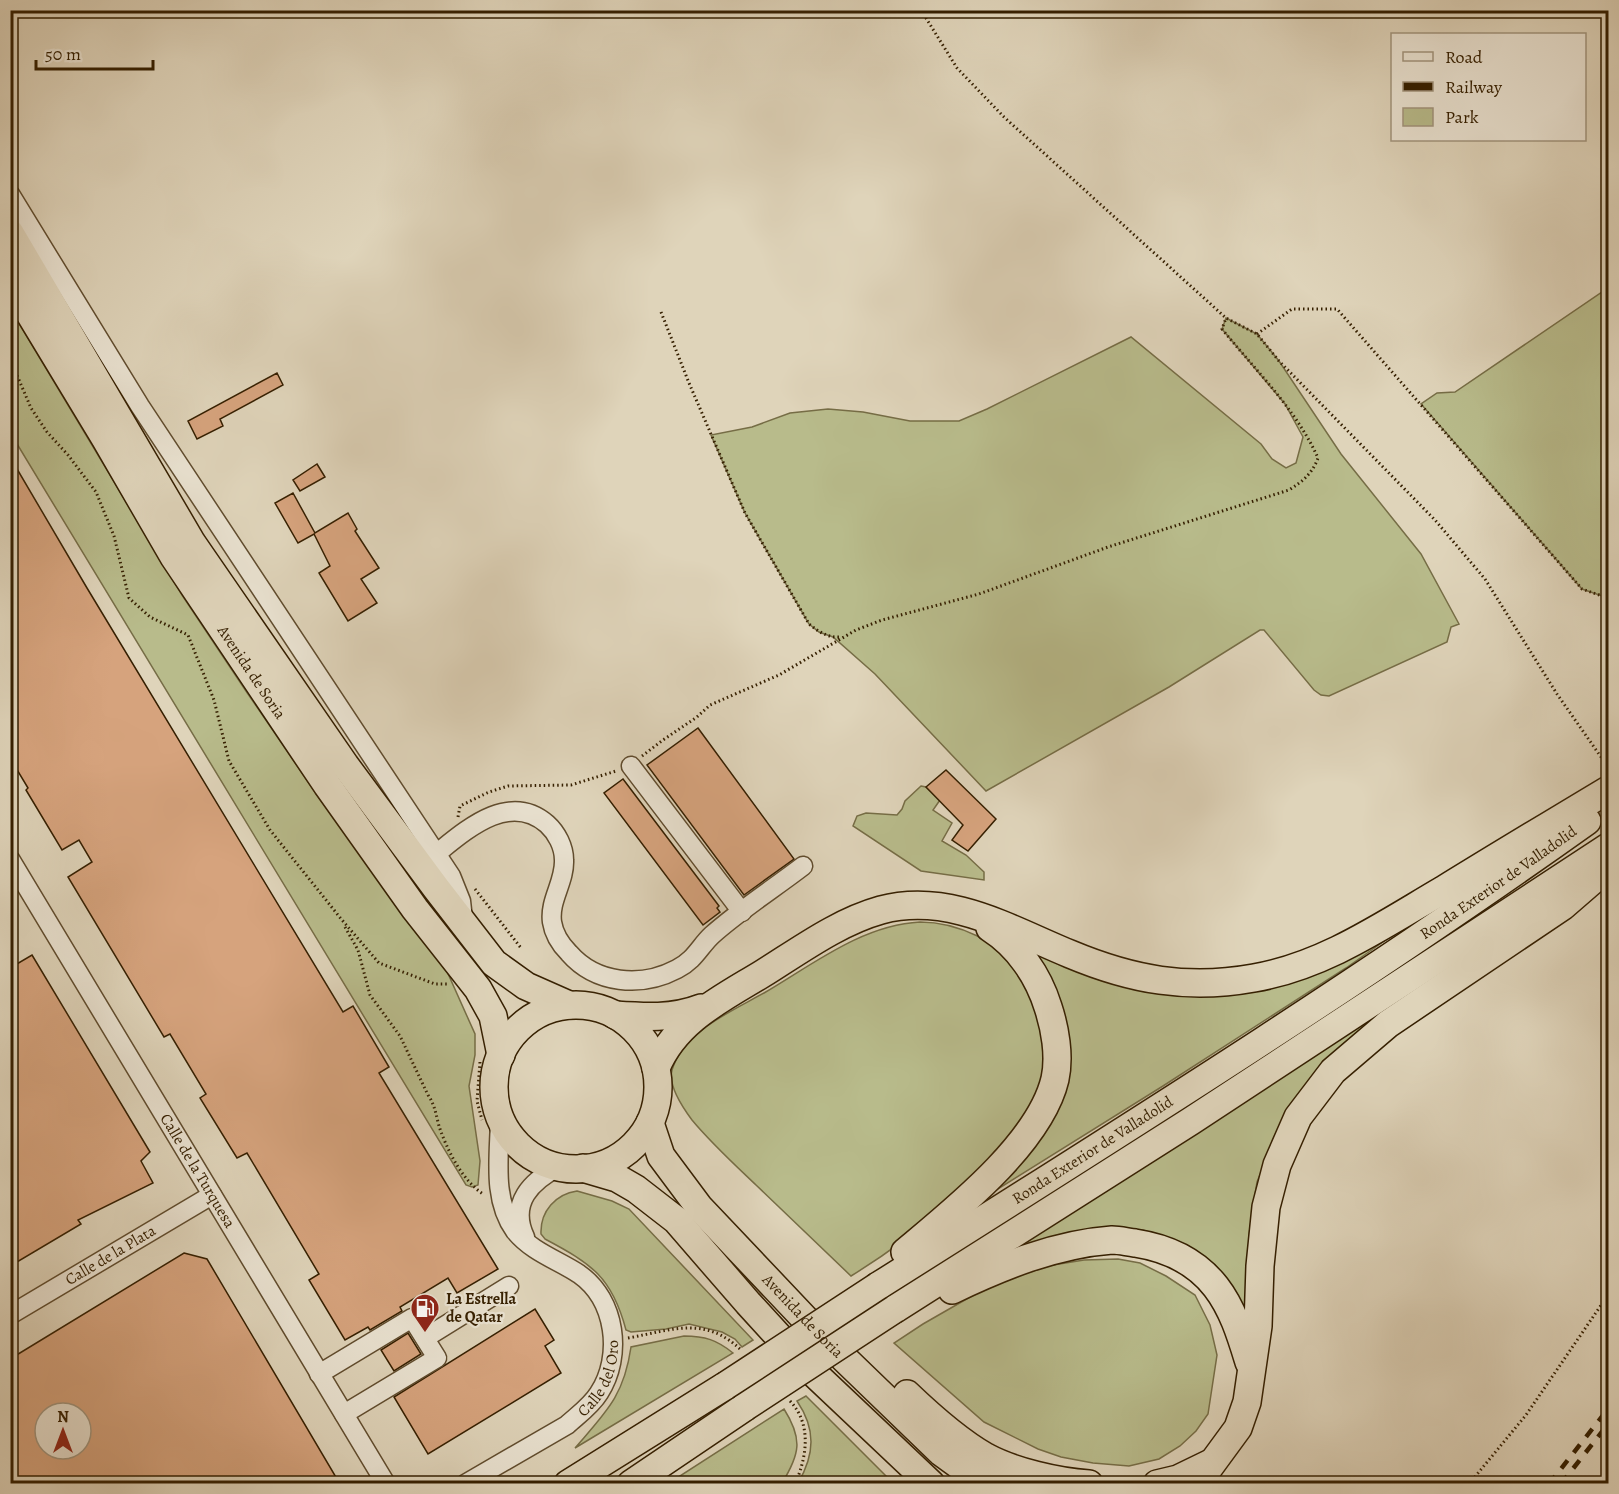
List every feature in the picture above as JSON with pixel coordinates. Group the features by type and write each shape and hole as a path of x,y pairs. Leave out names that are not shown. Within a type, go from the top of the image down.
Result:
{"highway":[{"name":"Avenida de Soria","path":"10,232 192,543 339,756 494,963 526,986 568,1005"},
{"name":"Avenida de Soria","path":"10,281 174,557 327,785 415,909 478,989 493,1016 501,1054"},
{"path":"656,1068 671,1039 714,1003 848,923 880,910 905,906 954,909 991,919 1071,955 1138,977 1216,984 1261,977 1278,974 1351,945 1608,790"},
{"name":"Ronda Exterior de Valladolid","path":"568,1484 1165,1104 1461,910 1608,806"},
{"name":"Ronda Exterior de Valladolid","path":"631,1484 895,1309 1191,1121 1608,847"},
{"path":"1197,1484 1238,1428 1247,1402 1258,1326 1260,1266 1266,1207 1277,1165 1298,1118 1333,1071 1388,1024 1563,906 1608,867"},
{"path":"878,1286 892,1263 979,1189 1032,1128 1055,1078 1054,1024 1045,995 1033,973 1020,954 998,933 954,909"},
{"path":"615,1015 651,1017 677,1015 714,1003"},
{"path":"568,1005 592,1006 615,1015 631,1026 644,1040 656,1068 657,1105 651,1123 639,1139 622,1155 604,1163 571,1167 541,1160 519,1146 508,1133 494,1092 495,1073 501,1054 515,1033 533,1018 568,1005"},
{"name":"Avenida de Soria","path":"651,1123 661,1156 699,1207 824,1339 941,1452 985,1484"},
{"name":"Avenida de Soria","path":"571,1167 616,1178 636,1189 676,1220 802,1362 931,1484"},
{"path":"699,1207 790,1280 928,1415 987,1457 1027,1472 1089,1484"},
{"path":"895,1309 928,1302 1012,1262 1061,1249 1114,1240 1155,1246 1189,1261 1216,1287 1237,1324 1251,1366"},
{"path":"1156,1484 1178,1479 1215,1461"}],"street":[{"name":"Avenida de Soria","path":"10,194 140,406 451,876 461,901 464,924"},
{"path":"632,766 742,912"},
{"path":"436,854 478,823 502,812 528,813 536,816 551,827 557,836 564,858 563,876 555,895 551,914 556,937 582,966 604,977 634,981 653,978 680,968 699,952 710,936 803,866"},
{"name":"Calle de la Turquesa","path":"10,859 386,1484"},
{"name":"Calle del Oro","path":"465,1484 567,1425 582,1413 599,1394 612,1356 612,1327 609,1315 597,1291 580,1275 529,1244 515,1231 503,1207 498,1179 500,1115"},
{"path":"529,1244 522,1231 520,1211 523,1198 540,1177 571,1167"},
{"name":"Calle de la Plata","path":"10,1315 212,1195"},
{"path":"425,1338 509,1286"},
{"path":"319,1374 412,1318 425,1338 437,1358 344,1414"}],"path":[{"path":"921,10 957,68 1004,117 1226,318 1257,333 1279,361 1443,528 1485,579 1557,694 1608,767"},
{"path":"1257,333 1292,309 1337,309 1581,589 1608,598"},
{"path":"662,312 689,383 745,513 809,624 819,632 833,637 843,636"},
{"path":"457,838 456,826 460,806 508,786 571,784 632,766 710,705 779,675 843,636 882,620 979,594 1108,547 1289,490 1305,480 1318,458 1308,436 1292,411 1222,329 1226,318"},
{"path":"10,359 32,408 47,432 68,454 96,492 114,536 129,598 150,617 188,635 214,700 230,761 270,830 379,963 435,984 458,984"},
{"path":"470,882 521,948"},
{"path":"342,920 358,950 370,995 400,1036 434,1103 440,1128 451,1154 472,1187 487,1197"},
{"path":"1469,1484 1526,1415 1608,1295"}],"green space":[{"path":"1608,288 1608,598 1582,589 1421,404 1437,393 1455,392"},
{"path":"11,310 182,595 317,795 445,967 475,1034 475,1055 469,1086 480,1161 478,1185 472,1187 466,1185 11,434"},
{"path":"1226,318 1257,334 1279,361 1341,454 1421,554 1459,624 1451,627 1447,642 1329,696 1321,695 1314,690 1264,630 1260,630 1169,687 986,791 875,674 833,637 819,632 809,624 745,513 711,435 752,427 790,413 828,409 863,412 910,421 959,421 1131,337 1261,444 1272,459 1286,468 1296,463 1303,437 1285,404 1222,329"},
{"path":"921,786 926,787 940,800 933,810 952,823 942,841 966,855 984,872 984,880 921,871 853,826 857,816 866,813 897,815 905,801"},
{"path":"920,922 948,926 977,936 991,943 1014,963 1037,1000 1042,1037 1043,1071 1034,1099 990,1162 923,1225 851,1276 699,1129 677,1096 672,1082 672,1070 687,1044 698,1033 724,1015 858,938 878,930"},
{"path":"1400,930 1346,968 1163,1086 969,1207 1058,1097 1019,944 1169,992"},
{"path":"1365,1022 1369,1029 1273,1143 1257,1182 1249,1235 1250,1318 1234,1291 1165,1237 1143,1230 1114,1229 998,1260"},
{"path":"577,1191 612,1201 629,1209 753,1340 742,1347 735,1339 722,1332 689,1324 666,1329 631,1332 626,1330 614,1297 598,1274 576,1256 545,1239 541,1234 543,1218 551,1205 562,1196"},
{"path":"1118,1259 1140,1263 1166,1276 1195,1295 1210,1325 1217,1355 1208,1414 1196,1431 1180,1446 1159,1459 1129,1466 1093,1463 1061,1457 1038,1449 984,1422 894,1343 991,1285 1047,1266 1084,1260"},
{"path":"684,1336 710,1340 733,1353 575,1448 612,1402 624,1378 631,1347"},
{"path":"806,1396 893,1483 798,1483 808,1462 811,1442 808,1422 797,1401"},
{"path":"784,1409 794,1429 797,1446 793,1463 782,1483 669,1483"}],"building":[{"path":"277,373 283,385 220,419 223,426 197,439 188,421"},
{"path":"10,457 343,1012 353,1006 389,1067 379,1073 498,1269 457,1293 448,1278 400,1307 402,1311 370,1330 368,1327 345,1340 309,1280 319,1274 247,1153 237,1158 200,1098 206,1094 170,1034 164,1037 68,877 92,862 79,840 62,850 26,790 28,788 10,758"},
{"path":"317,464 325,477 300,491 293,480"},
{"path":"293,493 315,533 348,513 357,529 355,531 379,568 361,579 377,603 348,621 319,573 330,566 314,534 298,543 275,503"},
{"path":"698,728 794,859 744,895 647,765"},
{"path":"946,770 996,819 968,851 952,840 963,825 926,787"},
{"path":"623,779 719,906 717,908 720,912 703,925 604,793"},
{"path":"32,955 150,1152 141,1161 153,1183 78,1220 81,1224 17,1262 10,1252 10,968"},
{"path":"184,1253 207,1259 340,1484 10,1484 10,1359"},
{"path":"535,1309 554,1340 545,1346 561,1373 428,1454 394,1397"},
{"path":"408,1333 421,1354 394,1371 381,1350"}],"railway":[{"path":"1549,1484 1608,1409"},
{"path":"1561,1484 1608,1424"}],"place":[{"name":"La Estrella de Qatar","path":"425,1334"}]}
